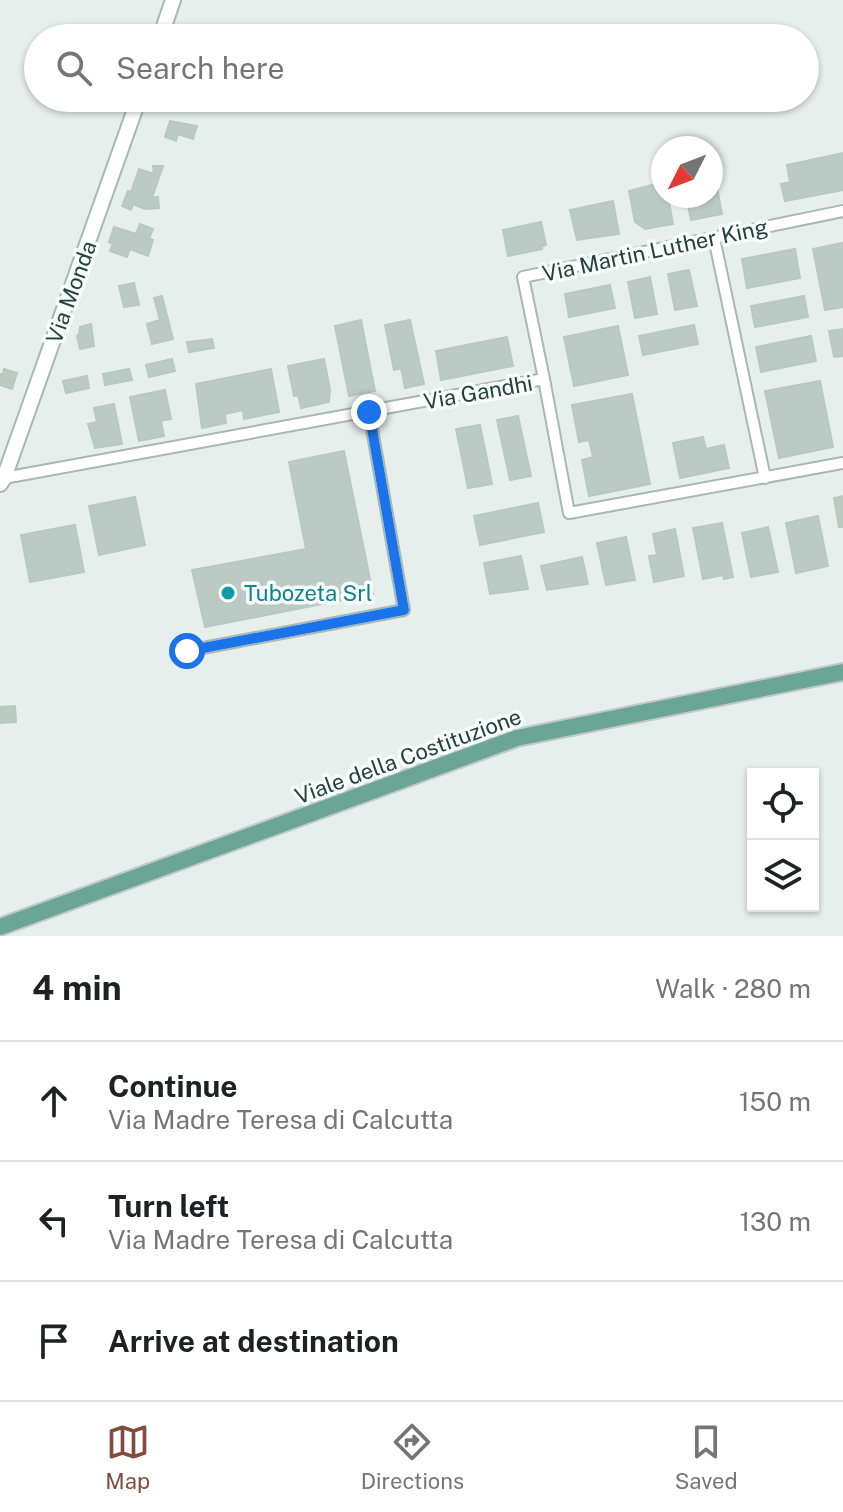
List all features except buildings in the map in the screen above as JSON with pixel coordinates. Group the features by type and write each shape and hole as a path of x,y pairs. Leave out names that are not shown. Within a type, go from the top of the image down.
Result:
{"main road":[{"path":"165,24 173,0"},
{"name":"Via Monda","path":"2,481 134,112"},
{"name":"Viale della Costituzione","path":"0,927 517,738 843,672"}],"street":[{"name":"Via Martin Luther King","path":"544,379 523,277 843,211"},
{"path":"714,238 765,478"},
{"name":"Via Gandhi","path":"2,481 544,379 569,513 843,463"},
{"path":"187,651 404,610 369,412"}],"place":[{"name":"Tubozeta Srl","path":"228,593"}],"route":[{"path":"187,651 404,610 369,412"}]}
